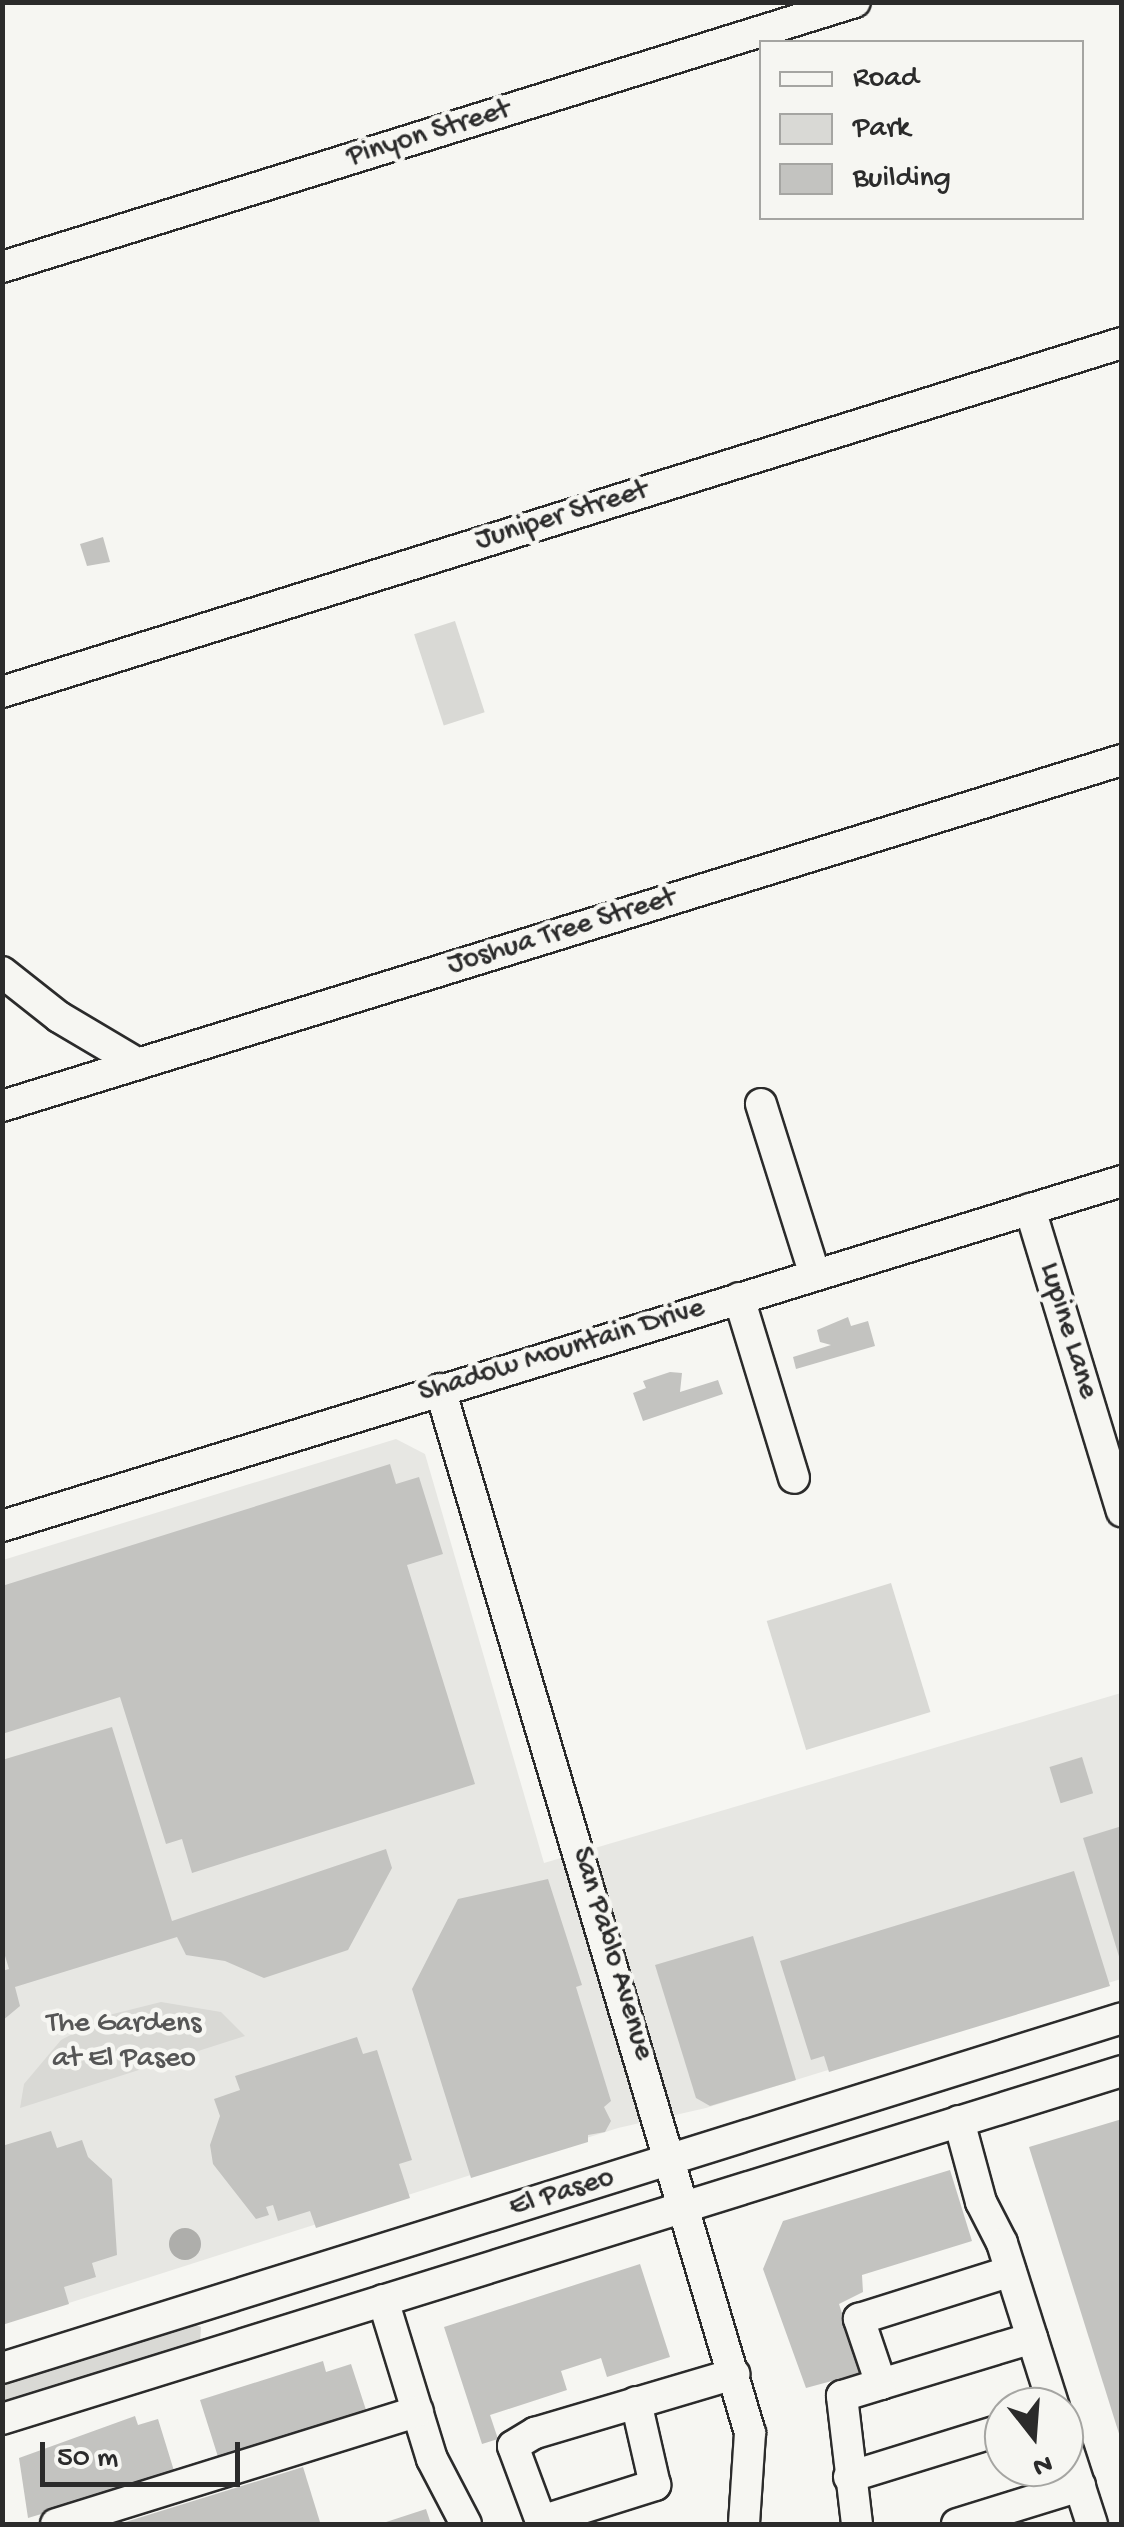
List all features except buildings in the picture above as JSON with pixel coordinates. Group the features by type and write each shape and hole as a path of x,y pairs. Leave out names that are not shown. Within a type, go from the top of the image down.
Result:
{"street":[{"name":"Pinyon Street","path":"2,267 855,2"},
{"name":"Juniper Street","path":"2,692 1122,343"},
{"name":"Joshua Tree Street","path":"2,1106 1122,760"},
{"path":"2,972 59,1017 138,1064"},
{"path":"762,1104 815,1275"},
{"name":"Shadow Mountain Drive","path":"2,1526 1122,1180"},
{"name":"Lupine Lane","path":"1030,1209 1115,1465 1122,1511"},
{"path":"739,1298 794,1478"},
{"name":"San Pablo Avenue","path":"440,1389 687,2204 750,2433 744,2524"},
{"name":"El Paseo","path":"2,2368 1122,2018"},
{"name":"El Paseo","path":"2,2419 1122,2071"},
{"path":"959,2121 981,2202 1010,2271 1048,2387"},
{"path":"880,2384 859,2318 1010,2271"},
{"path":"265,2286 252,2314 280,2332"},
{"path":"383,2300 432,2460 466,2524"},
{"path":"200,2306 222,2325 218,2351"},
{"path":"857,2524 842,2396 1032,2338"},
{"path":"636,2402 655,2485 541,2523 514,2446 535,2432 636,2402 734,2374"},
{"path":"56,2524 418,2411"},
{"path":"849,2478 984,2435"},
{"path":"957,2524 1077,2487"},
{"path":"1080,2487 1092,2524"}],"shaded area":[{"path":"396,1439 425,1454 544,1863 1121,1693 1121,1979 706,2108 618,2128 3,2324 3,1560"},
{"path":"185,2228 196,2233 201,2244 196,2255 185,2260 174,2255 169,2244 174,2233"}],"green space":[{"path":"455,621 485,712 444,726 414,634"},
{"path":"891,1583 930,1712 806,1750 767,1621"},
{"name":"The Gardens at El Paseo","path":"161,2002 221,2012 245,2036 20,2108 24,2084 61,2040 109,2015"},
{"path":"194,2324 201,2327 200,2343 3,2404 2,2383"}]}
